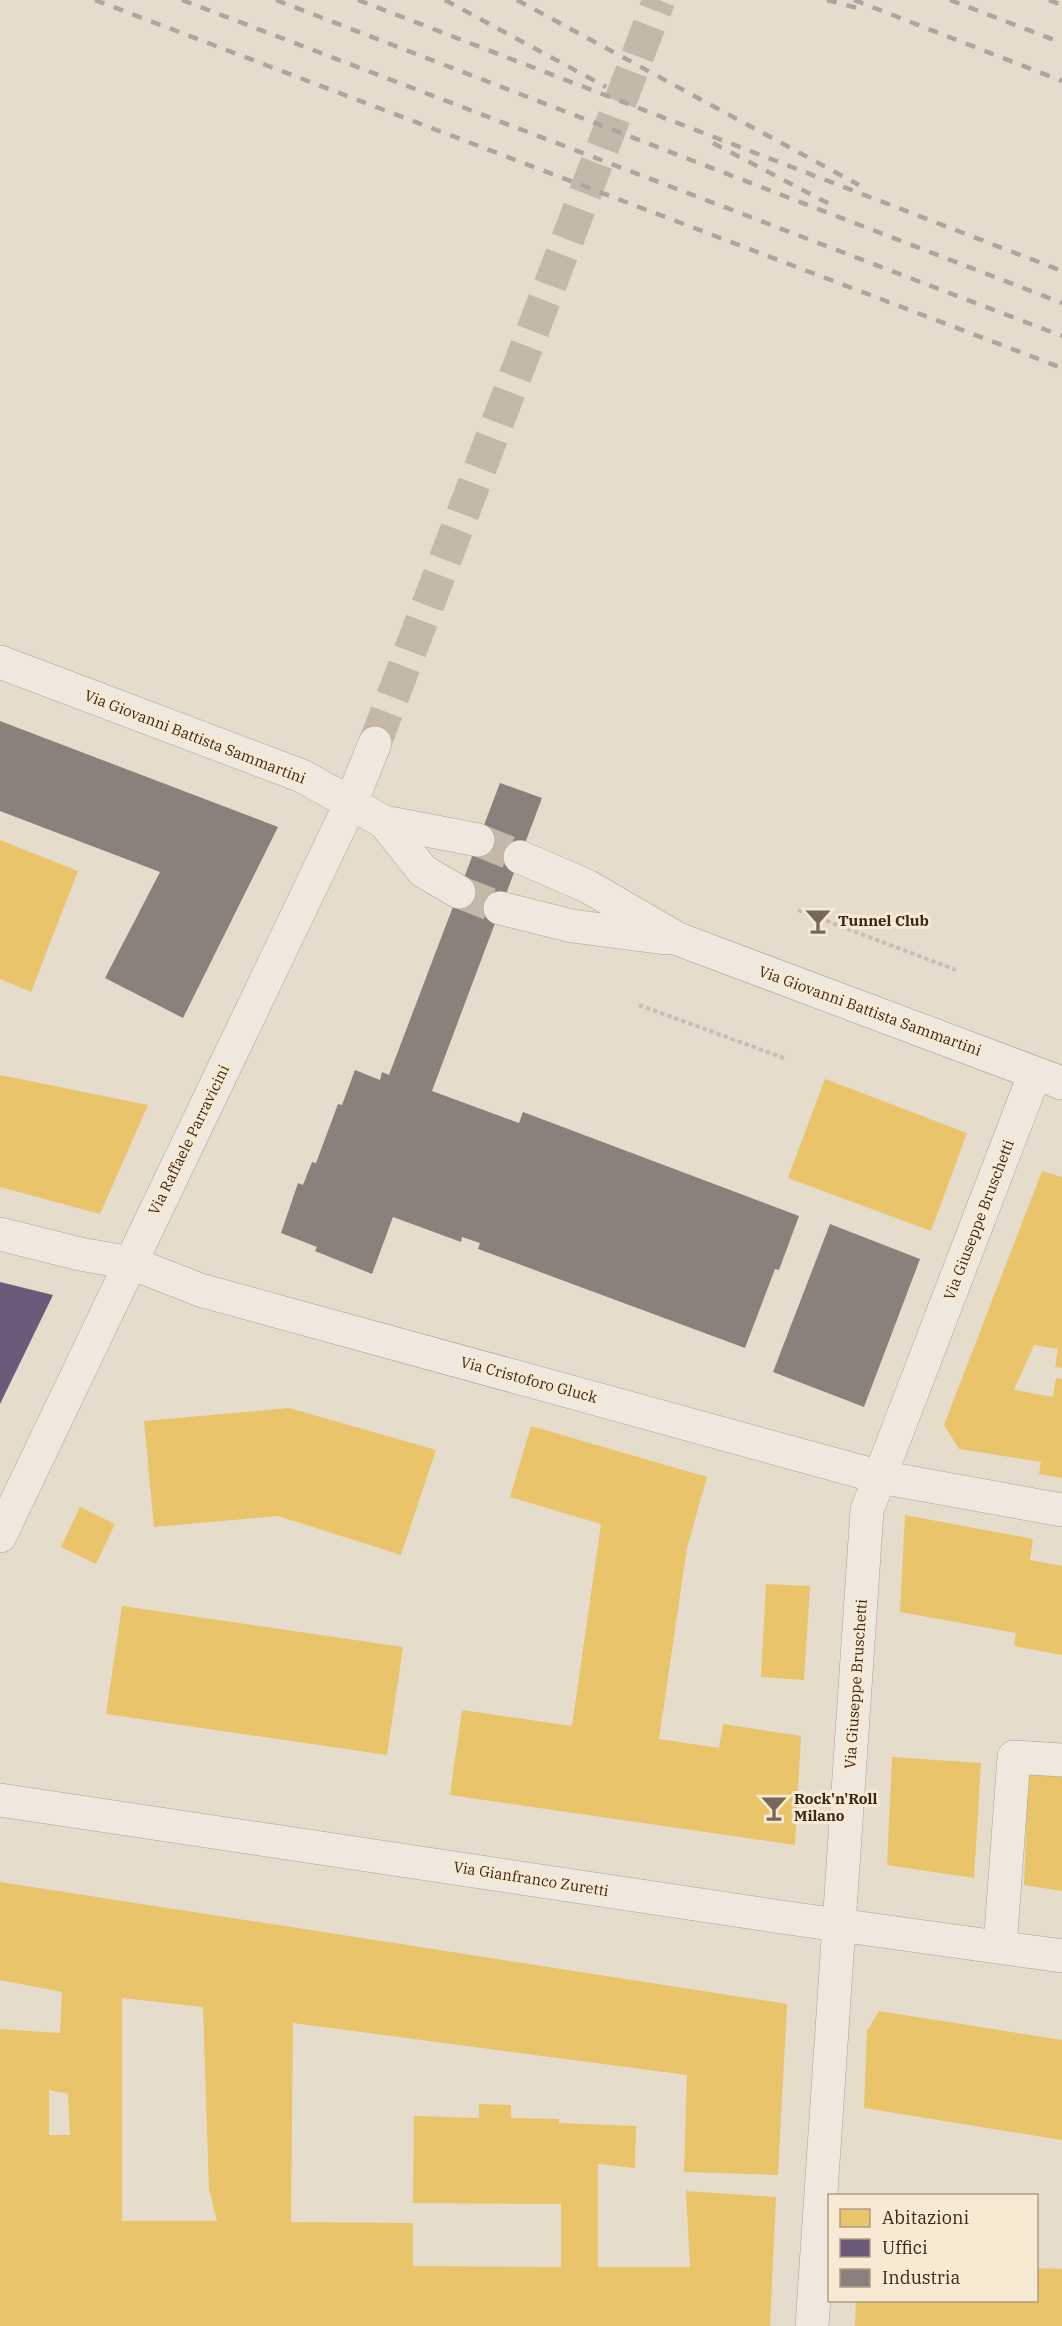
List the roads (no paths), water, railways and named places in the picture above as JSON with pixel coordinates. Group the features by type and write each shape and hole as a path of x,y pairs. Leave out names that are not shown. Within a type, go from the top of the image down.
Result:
{"street":[{"name":"Via Giovanni Battista Sammartini","path":"0,662 302,776 350,805 384,822 478,840"},
{"name":"Via Raffaele Parravicini","path":"0,1536 350,805 375,742"},
{"name":"Via Giovanni Battista Sammartini","path":"384,822 423,871 459,892"},
{"name":"Via Giovanni Battista Sammartini","path":"520,857 587,886 678,939 1049,1078"},
{"name":"Via Giovanni Battista Sammartini","path":"500,908 572,926 678,939"},
{"name":"Via Giuseppe Bruschetti","path":"812,2326 867,1510 1049,1078"},
{"name":"Via Cristoforo Gluck","path":"0,1234 80,1254 131,1263 200,1290 880,1477 1062,1510"},
{"path":"1000,1947 1014,1757 1062,1760"},
{"name":"Via Gianfranco Zuretti","path":"0,1800 1062,1956"}],"tunnel":[{"path":"375,743 659,0"},
{"path":"478,840 520,857"},
{"path":"459,892 500,908"}],"railway":[{"path":"95,0 1062,368"},
{"path":"182,0 1062,336"},
{"path":"276,0 1062,303"},
{"path":"358,0 1062,271"},
{"path":"445,0 606,87"},
{"path":"517,0 859,185"},
{"path":"827,0 861,9"},
{"path":"854,0 1062,81"},
{"path":"950,0 1062,43"},
{"path":"1049,0 1062,5"},
{"path":"713,143 837,208"}],"place":[{"name":"Tunnel Club","path":"818,921"},
{"name":"Rock'n'Roll Milano","path":"774,1808"}]}
